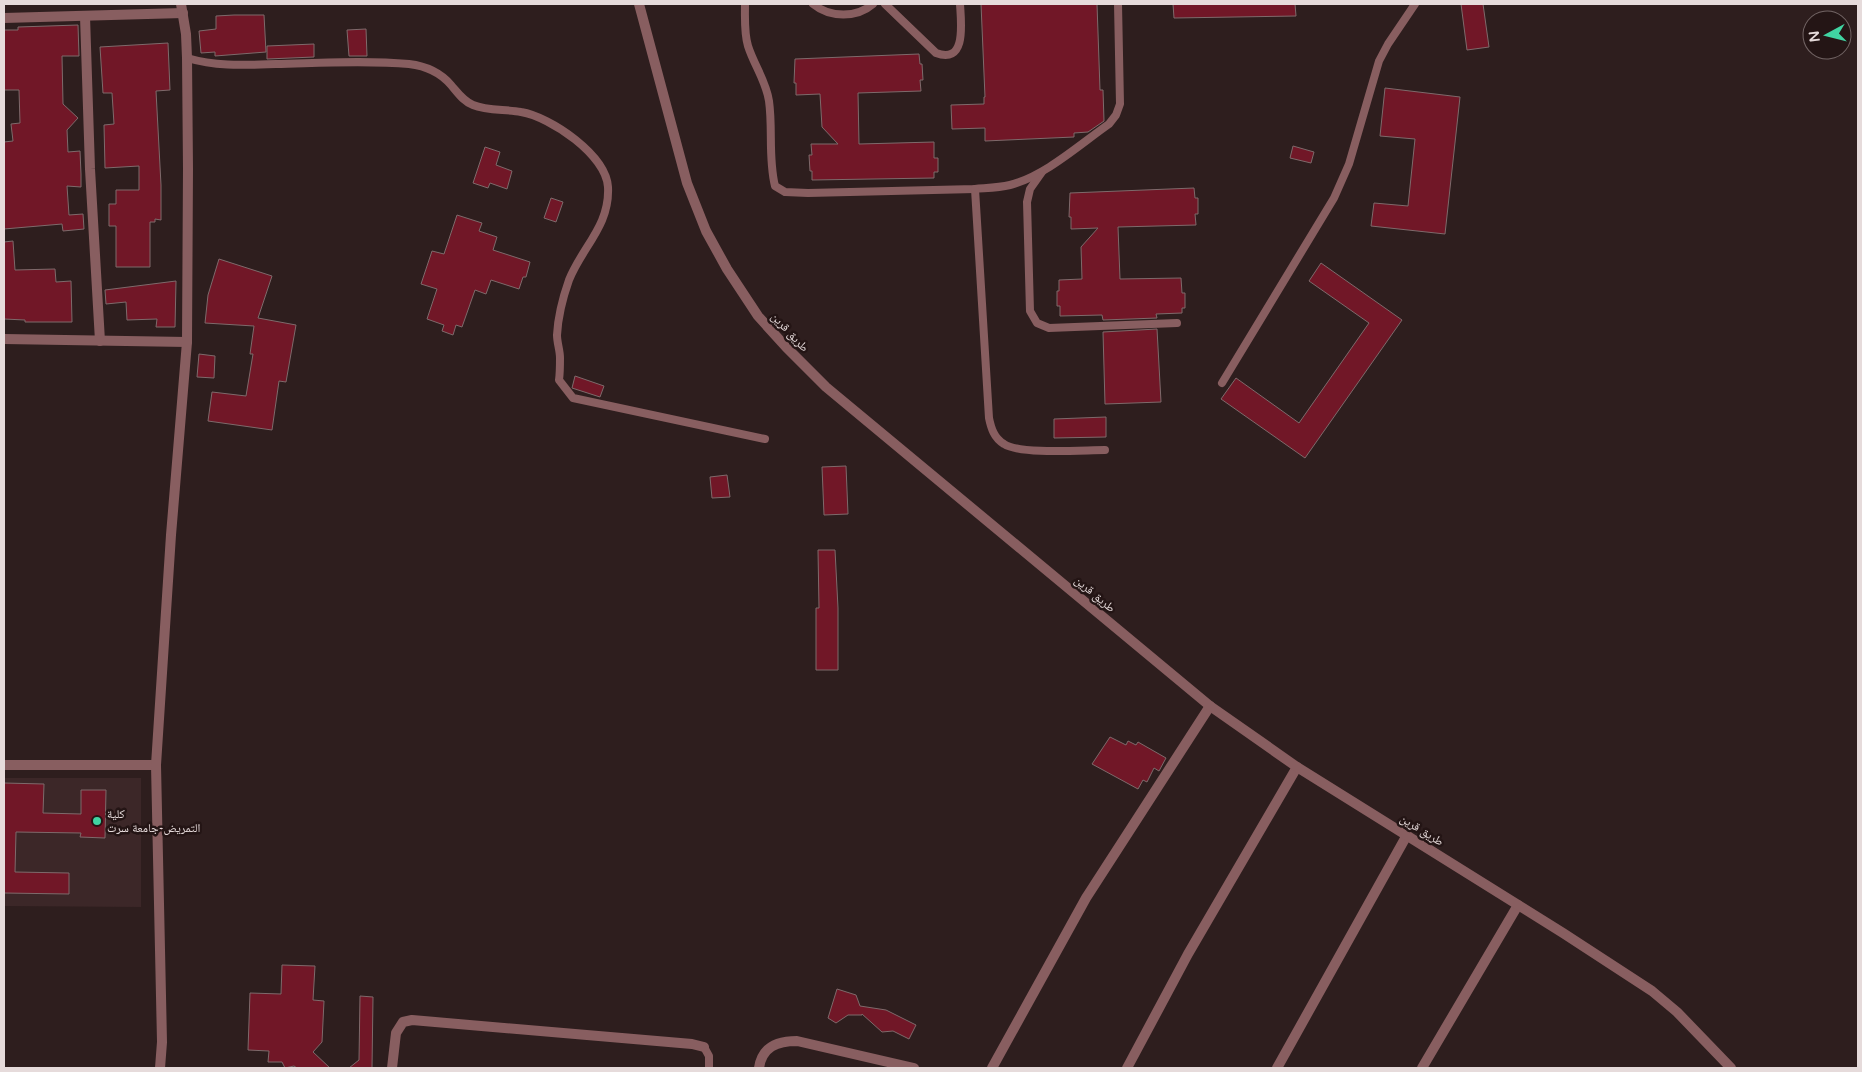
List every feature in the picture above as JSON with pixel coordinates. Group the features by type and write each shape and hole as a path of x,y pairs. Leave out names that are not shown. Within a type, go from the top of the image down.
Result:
{"street":[{"name":"طريق قرين","path":"639,4 687,183 706,231 727,269 758,316 826,387 1210,706 1297,767 1652,991 1677,1012 1731,1068"},
{"path":"4,18 85,16 182,8 186,58 188,169 187,342 171,535 156,765 162,1042 160,1068"},
{"path":"85,16 90,169 100,341"},
{"path":"4,339 187,342"},
{"path":"992,1068 1086,898 1210,706"},
{"path":"4,765 156,765"},
{"path":"1127,1068 1188,954 1297,767"},
{"path":"1277,1068 1407,835"},
{"path":"1422,1068 1518,905"},
{"path":"392,1068 396,1033 403,1022 412,1020 704,1046"},
{"path":"759,1068 760,1057 772,1046 784,1041 797,1041 914,1068"},
{"name":"طريق قرين","path":"1716,1052 1722,1068"}],"lane":[{"path":"745,4 746,36 769,101 771,170 775,186 785,192 808,193 975,189 1009,185 1043,170 1109,124 1116,115 1120,104 1118,4"},
{"path":"813,4 830,13 846,15 858,13 874,4"},
{"path":"885,4 936,53 943,56 950,55 956,50 960,42 960,4"},
{"path":"1222,383 1334,198 1349,164 1379,61 1415,4"},
{"path":"186,58 223,66 337,62 421,66 442,75 464,101 474,106 522,112 539,117 555,126 577,142 600,164 606,177 608,189 606,210 600,227 580,257 562,302 557,336 560,356 559,380 573,398 765,439"},
{"path":"1043,170 1030,190 1028,202 1030,311 1037,323 1050,328 1177,324"},
{"path":"975,189 989,418 992,431 1002,443 1011,448 1031,450 1106,450"},
{"path":"704,1046 709,1056 709,1068"}],"shaded area":[{"path":"4,778 141,778 141,907 4,906"}],"building":[{"path":"981,4 1097,4 1100,90 1103,90 1104,121 1088,132 1074,133 1074,137 985,141 985,128 952,129 951,105 984,104"},
{"path":"1173,4 1295,4 1296,16 1174,18"},
{"path":"1461,4 1483,4 1489,47 1467,50"},
{"path":"264,15 266,52 215,56 215,52 201,53 199,31 216,29 216,16"},
{"path":"78,25 79,56 62,56 63,104 78,118 67,130 68,152 80,151 81,187 67,186 69,215 83,214 84,229 63,231 62,224 4,229 4,142 13,141 11,124 20,123 19,90 4,90 4,30 18,30 18,27"},
{"path":"366,29 367,56 349,56 347,30"},
{"path":"168,43 170,90 156,91 161,220 155,219 155,222 150,222 150,267 116,267 116,226 109,226 109,204 116,204 116,190 139,190 139,166 105,168 104,125 114,124 112,93 103,93 100,47"},
{"path":"314,44 314,57 267,59 267,46"},
{"path":"919,54 923,80 920,80 921,91 858,93 859,144 934,142 934,158 938,158 938,172 934,172 934,178 812,180 809,155 812,155 811,144 838,144 822,127 820,94 796,95 796,83 794,83 795,59"},
{"path":"1385,88 1460,97 1445,234 1371,226 1374,203 1408,206 1415,139 1380,136"},
{"path":"1293,146 1314,152 1311,163 1290,158"},
{"path":"485,147 500,152 496,165 512,171 507,189 490,183 488,188 473,183"},
{"path":"1194,188 1195,198 1198,198 1198,214 1195,214 1196,225 1118,227 1120,279 1181,278 1182,293 1185,293 1185,308 1182,308 1182,313 1156,314 1157,318 1103,320 1102,315 1060,316 1060,306 1057,306 1059,280 1082,279 1081,247 1098,228 1071,229 1071,217 1069,217 1070,193"},
{"path":"551,198 563,202 556,222 544,218"},
{"path":"457,215 482,223 479,231 497,237 493,250 530,262 526,277 523,277 519,289 491,280 486,294 475,290 462,327 456,325 453,335 442,331 444,325 427,319 437,289 421,284 432,251 444,254"},
{"path":"13,241 15,270 55,269 56,282 71,281 72,322 25,322 25,320 4,319 4,242"},
{"path":"219,259 272,276 258,318 296,325 286,382 279,381 272,430 208,421 212,392 246,396 253,354 250,354 254,326 205,323 208,295"},
{"path":"1321,263 1402,320 1305,458 1221,399 1236,378 1299,423 1369,323 1309,281"},
{"path":"176,281 175,327 156,327 157,319 127,320 126,302 106,304 105,290"},
{"path":"1157,329 1161,402 1105,404 1103,332"},
{"path":"199,354 215,356 214,378 197,377"},
{"path":"575,376 604,386 600,397 572,388"},
{"path":"1106,417 1106,437 1054,438 1054,419"},
{"path":"846,466 848,514 824,515 822,467"},
{"path":"727,475 730,497 712,498 710,477"},
{"path":"818,550 835,550 838,608 838,670 816,670 816,608 819,608"},
{"path":"1110,737 1126,745 1128,741 1136,745 1138,742 1166,758 1159,771 1154,768 1147,782 1143,780 1138,789 1092,764"},
{"path":"4,783 44,784 43,813 81,814 81,790 106,790 105,838 80,837 81,833 16,832 15,872 69,873 69,894 4,893"},
{"path":"282,965 315,966 313,1000 324,1001 322,1042 313,1052 330,1068 297,1068 294,1066 285,1068 282,1062 268,1062 269,1051 248,1050 250,993 281,994"},
{"path":"837,989 856,995 860,1006 886,1010 916,1025 909,1039 893,1031 882,1032 862,1014 848,1015 836,1023 828,1018"},
{"path":"360,996 373,997 372,1068 349,1068 359,1060"}],"place":[{"name":"كلية التمريض-جامعة سرت","path":"97,821"}]}
